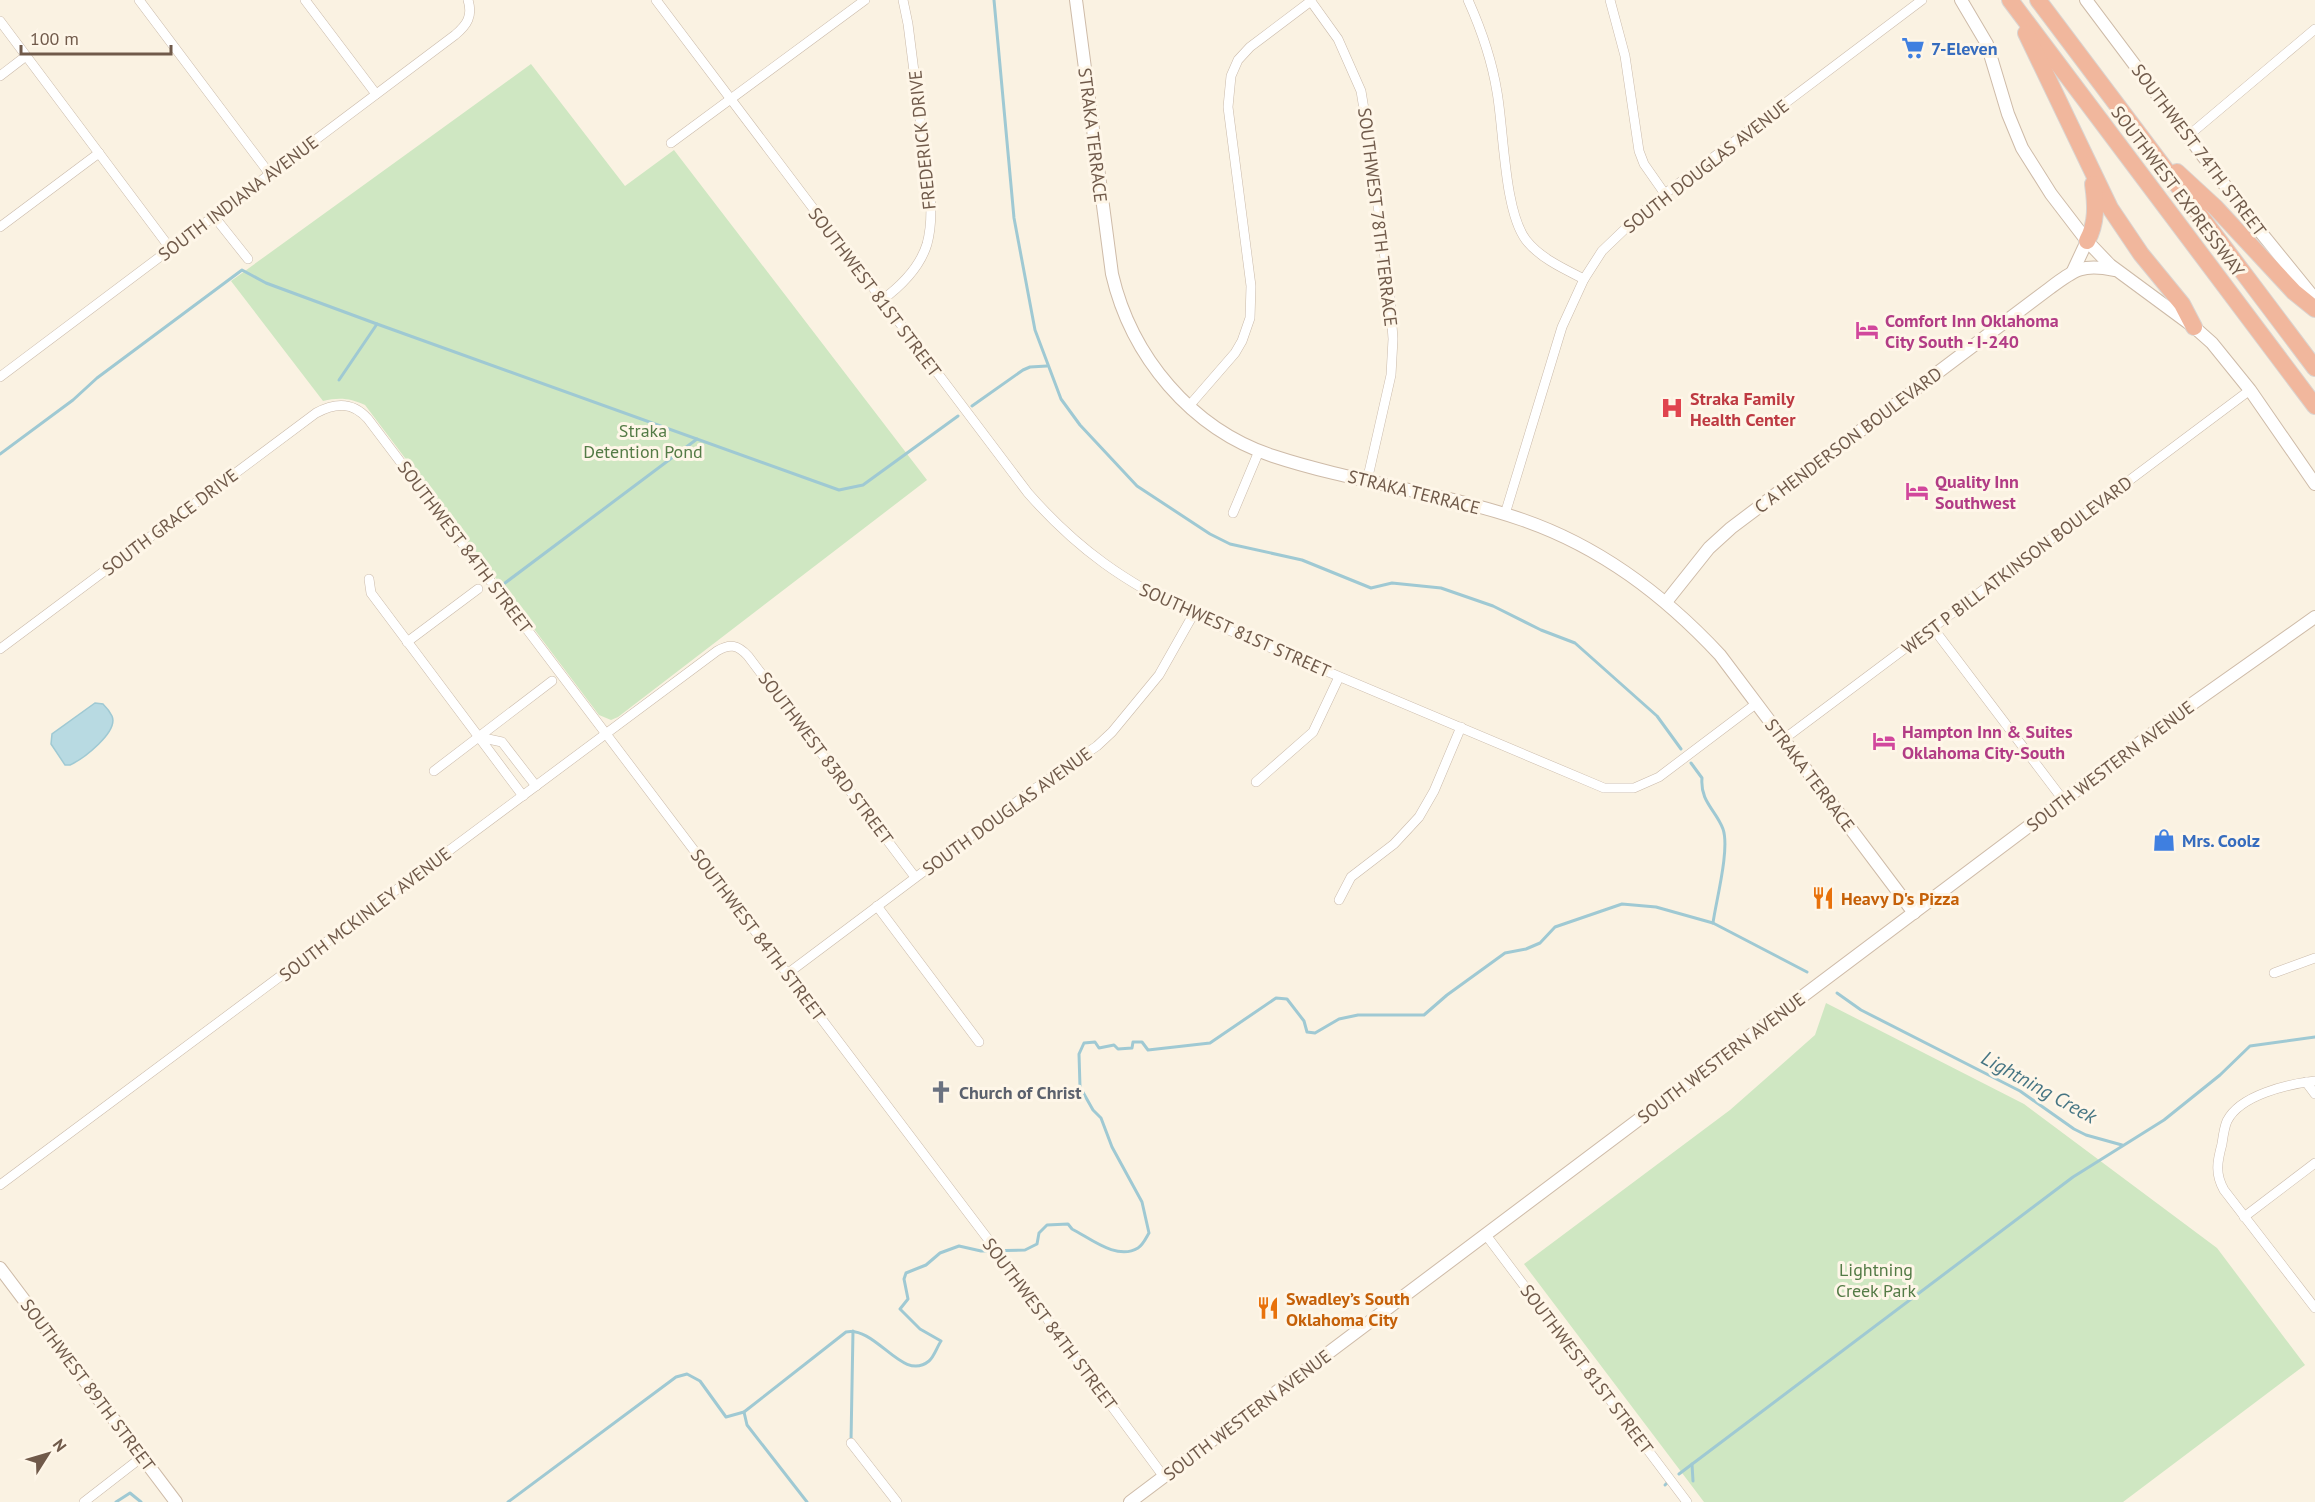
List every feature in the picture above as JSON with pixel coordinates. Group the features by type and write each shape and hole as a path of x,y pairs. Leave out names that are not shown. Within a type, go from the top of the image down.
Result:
{"highway":[{"name":"SOUTHWEST EXPRESSWAY","path":"2038,0 2315,368"},
{"path":"2011,1 2092,175 2126,233 2182,304 2194,327"},
{"name":"SOUTHWEST EXPRESSWAY","path":"2011,1 2315,406"},
{"path":"2146,143 2216,207 2294,292 2315,309"},
{"path":"2087,241 2093,230 2096,207 2092,175"}],"main road":[{"name":"STRAKA TERRACE","path":"1076,0 1107,243 1115,286 1127,321 1148,360 1165,381 1189,406 1221,431 1259,451 1292,462 1505,514 1544,528 1596,553 1623,570 1683,616 1720,655 1914,913"},
{"path":"1961,0 1987,44 2008,114 2022,148 2041,180 2087,241 2115,270 2194,327 2224,357 2250,390 2315,484"},
{"name":"SOUTHWEST 74TH STREET","path":"2086,0 2254,224 2315,299"},
{"name":"C A HENDERSON BOULEVARD","path":"1666,602 1709,548 1731,528 2073,271 2087,241"},
{"path":"2073,271 2094,266 2115,270"},
{"name":"SOUTH WESTERN AVENUE","path":"1130,1502 2182,711 2315,617"},
{"name":"SOUTHWEST 89TH STREET","path":"0,1268 176,1502"}],"street":[{"path":"139,0 269,173"},
{"path":"305,0 376,94"},
{"name":"SOUTH INDIANA AVENUE","path":"0,377 460,30 469,21 468,0"},
{"name":"SOUTHWEST 81ST STREET","path":"656,0 1008,468 1056,524 1113,571 1155,597 1193,615 1604,788 1623,789 1647,784 1756,703"},
{"path":"671,143 865,0"},
{"name":"FREDERICK DRIVE","path":"882,300 897,289 916,266 926,244 931,222 908,24 903,0"},
{"path":"1189,406 1235,353 1250,318 1251,286 1228,106 1231,76 1238,60 1250,46 1311,0"},
{"name":"SOUTHWEST 78TH TERRACE","path":"1311,0 1338,39 1361,92 1370,142 1390,297 1393,339 1391,375 1367,481"},
{"path":"1468,0 1484,42 1497,90 1510,194 1517,224 1531,246 1548,259 1584,279"},
{"path":"1610,0 1625,56 1639,151 1644,164 1665,194"},
{"name":"SOUTH DOUGLAS AVENUE","path":"1505,514 1562,327 1584,279 1615,238 1636,216 1922,0"},
{"path":"0,21 170,248"},
{"path":"2188,136 2315,29"},
{"path":"0,76 26,56"},
{"path":"0,227 99,153"},
{"path":"213,215 248,259"},
{"name":"WEST P BILL ATKINSON BOULEVARD","path":"1784,740 2250,390"},
{"name":"SOUTH GRACE DRIVE","path":"0,649 316,413 328,407 343,405"},
{"name":"SOUTHWEST 84TH STREET","path":"343,405 357,408 368,418 1003,1259 1164,1477"},
{"path":"1233,513 1259,451"},
{"path":"369,579 371,593 523,796"},
{"path":"408,642 478,589"},
{"name":"SOUTH DOUGLAS AVENUE","path":"787,974 915,877 1104,740 1158,675 1193,615"},
{"path":"1933,628 2064,801"},
{"name":"SOUTH MCKINLEY AVENUE","path":"0,1185 717,651 732,645"},
{"name":"SOUTHWEST 83RD STREET","path":"732,645 740,648 748,656 915,877"},
{"path":"1256,782 1313,732 1339,677"},
{"path":"434,771 552,681"},
{"path":"1339,900 1351,876 1394,844 1419,817 1434,791 1461,728"},
{"path":"479,737 502,742 536,786"},
{"path":"877,906 979,1042"},
{"path":"2274,973 2315,958"},
{"path":"2315,1094 2311,1082 2266,1092 2236,1110 2227,1121 2217,1163 2218,1178 2244,1217 2315,1308"},
{"path":"2244,1217 2315,1163"},
{"name":"SOUTHWEST 81ST STREET","path":"1486,1235 1688,1502"},
{"path":"851,1443 897,1502"},
{"path":"84,1502 142,1457"}],"green space":[{"name":"Straka Detention Pond","path":"531,64 625,186 674,150 927,480 618,717 611,720 599,715 365,405 344,399 323,401 231,281"},
{"name":"Lightning Creek Park","path":"1826,1003 2024,1104 2217,1248 2305,1365 2123,1502 1704,1502 1524,1264 1730,1110 1815,1035"}],"water":[{"path":"95,703 103,704 111,714 113,722 110,730 91,751 70,765 65,765 51,744 52,734"}],"waterway":[{"path":"994,0 1014,218 1035,330 1061,399 1080,425 1137,486 1210,534 1230,544 1302,560 1371,588 1392,583 1441,588 1493,606 1541,630 1575,643 1657,716 1681,749"},
{"path":"0,454 242,270 266,283 377,324 839,490 863,485 958,416"},
{"path":"339,380 377,324"},
{"path":"972,406 1023,370 1030,367 1047,366"},
{"path":"505,583 697,439"},
{"path":"1691,763 1702,778 1703,793 1720,822 1725,838 1724,862 1713,923"},
{"name":"Lightning Creek","path":"508,1502 676,1377 687,1374 700,1381 726,1417 744,1412 846,1332 857,1332 868,1337 909,1365 919,1366 929,1361 941,1341 920,1329 900,1309 908,1299 904,1279 906,1273 926,1265 940,1253 959,1246 981,1251 1025,1250 1037,1244 1039,1233 1047,1225 1068,1224 1072,1229 1113,1250 1121,1252 1140,1247 1149,1233 1142,1202 1112,1147 1101,1118 1093,1110 1080,1087 1079,1054 1084,1043 1095,1042 1099,1048 1114,1045 1118,1049 1132,1048 1133,1042 1142,1042 1148,1050 1210,1043 1276,998 1287,999 1304,1021 1307,1032 1315,1033 1339,1019 1358,1015 1424,1015 1447,995 1505,953 1526,949 1540,943 1555,927 1622,904 1656,907 1713,923 1807,972"},
{"name":"Lightning Creek","path":"1837,993 1861,1010 2020,1091 2074,1129 2086,1135 2122,1145"},
{"path":"1679,1474 2073,1177 2164,1120 2220,1075 2250,1046 2315,1037"},
{"path":"851,1441 853,1331"},
{"name":"Lightning Creek","path":"744,1412 747,1425 807,1502"},
{"path":"1692,1464 1693,1481"},
{"path":"116,1502 130,1493 141,1502"}],"place":[{"name":"7-Eleven","path":"1913,48"},
{"name":"Comfort Inn Oklahoma City South - I-240","path":"1867,330"},
{"name":"Straka Family Health Center","path":"1672,408"},
{"name":"Quality Inn Southwest","path":"1917,491"},
{"name":"Hampton Inn & Suites Oklahoma City-South","path":"1884,741"},
{"name":"Mrs. Coolz","path":"2164,840"},
{"name":"Heavy D's Pizza","path":"1823,898"},
{"name":"Church of Christ","path":"941,1092"},
{"name":"Swadley’s South Oklahoma City","path":"1268,1308"}]}
